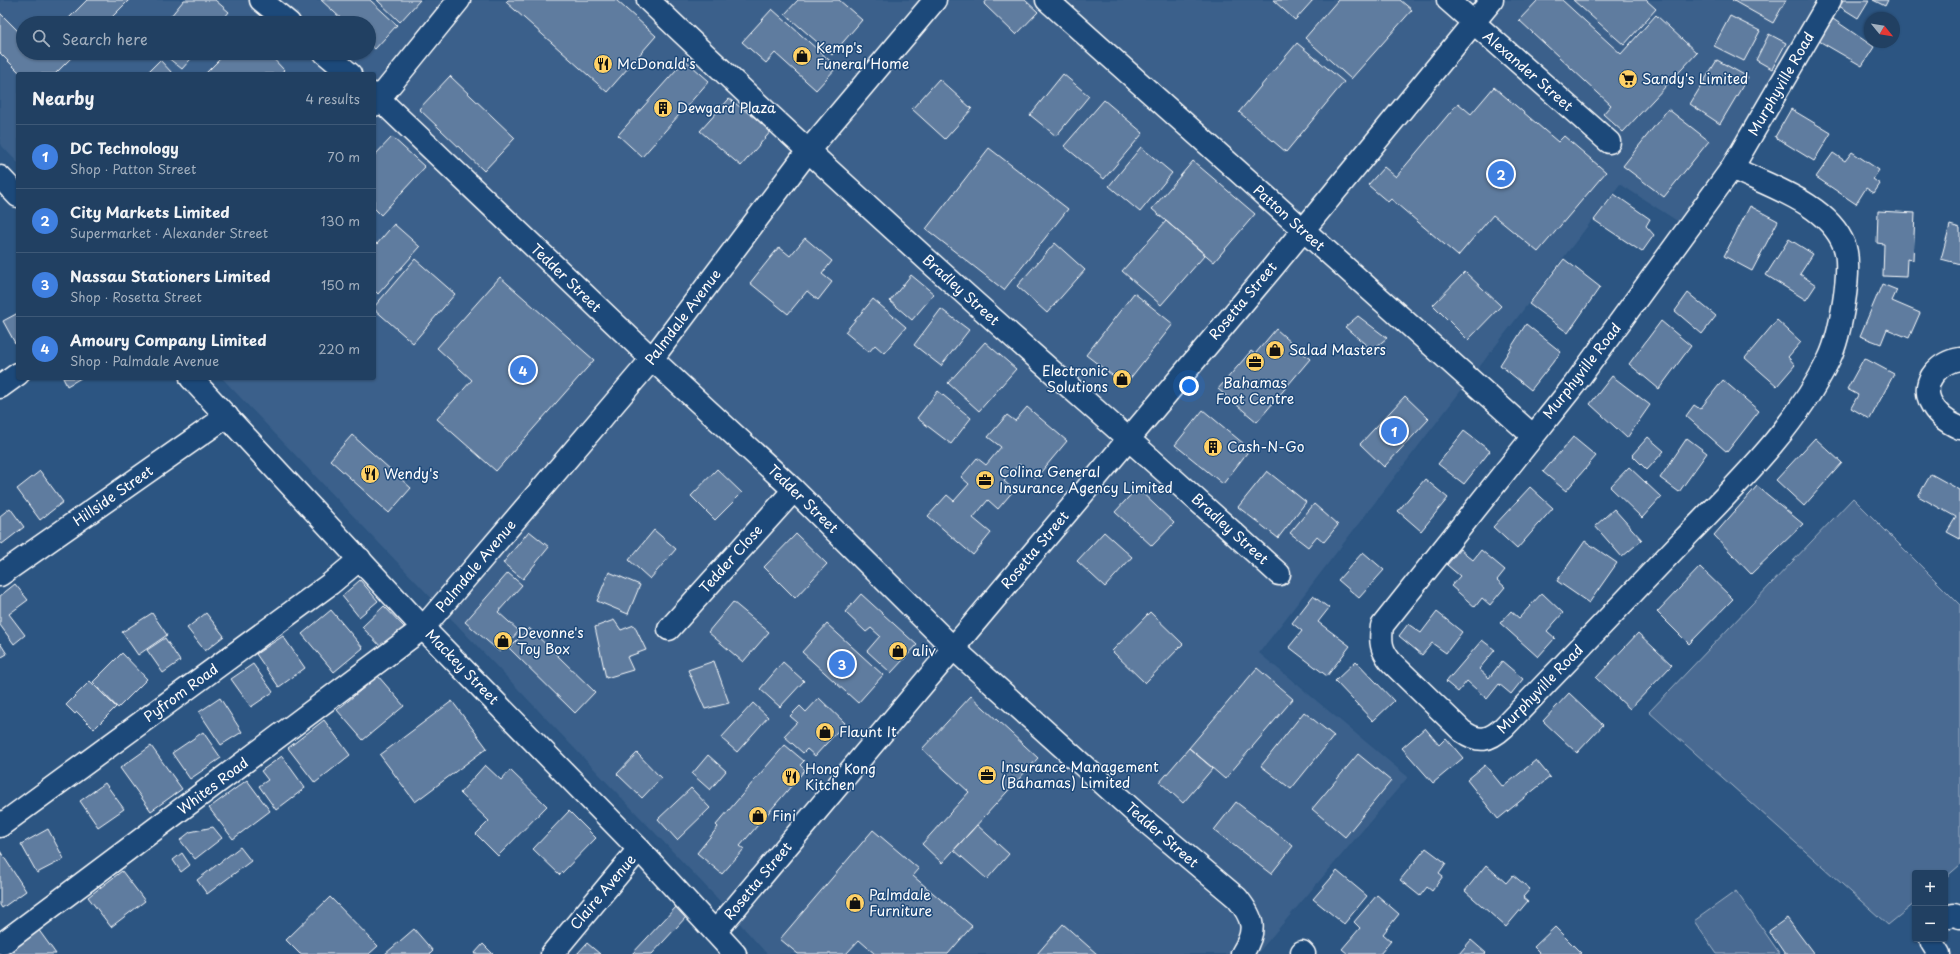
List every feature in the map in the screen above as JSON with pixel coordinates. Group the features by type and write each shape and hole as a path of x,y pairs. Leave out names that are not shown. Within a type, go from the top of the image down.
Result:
{"street":[{"path":"261,0 280,16"},
{"path":"376,99 459,0"},
{"name":"Bradley Street","path":"648,0 808,151 941,272 1129,438 1279,574"},
{"name":"Palmdale Avenue","path":"423,628 652,359 808,151 935,0"},
{"name":"Patton Street","path":"1047,0 1532,435"},
{"name":"Alexander Street","path":"1448,0 1609,142"},
{"name":"Rosetta Street","path":"715,932 1129,438 1492,0"},
{"name":"Murphyville Road","path":"1732,168 1813,207 1831,223 1844,246 1847,275 1841,324 1830,358 1806,399 1761,458 1504,728 1495,736 1484,740 1471,738 1462,732 1391,662 1383,652 1380,641 1382,626 1532,435 1574,385 1732,168 1830,0"},
{"path":"333,60 348,72"},
{"name":"Tedder Street","path":"376,99 652,359 794,490 953,648 1131,808 1237,898 1249,913 1252,924 1251,940 1242,954"},
{"path":"0,177 16,194"},
{"path":"1960,359 1949,361 1935,371 1929,384 1930,400 1937,413 1952,425 1960,428"},
{"path":"0,387 16,375"},
{"name":"Mackey Street","path":"193,380 423,628 638,849 735,954"},
{"name":"Hillside Street","path":"0,575 227,416"},
{"name":"Tedder Close","path":"669,629 794,490"},
{"name":"Pyfrom Road","path":"0,826 330,584 360,559"},
{"name":"Whites Road","path":"3,943 423,628"},
{"name":"Claire Avenue","path":"552,954 638,849"},
{"path":"1948,916 1954,915 1960,917"},
{"path":"1932,942 1939,954"}],"shaded area":[{"path":"0,0 1821,0 1735,147 1679,222 1620,184 1259,653 1408,777 1257,954 767,954 717,898 224,380 376,380 376,72 16,72 16,161 0,144"},
{"path":"1853,498 1960,605 1960,865 1948,875 1948,870 1912,870 1912,905 1888,925 1649,712"},
{"path":"1736,891 1780,954 1717,954 1694,921"}],"building":[{"path":"87,0 129,0 113,16 71,16"},
{"path":"184,0 215,0 229,12 226,16 171,16"},
{"path":"321,0 370,0 397,25 376,48 376,16 338,16"},
{"path":"377,0 420,0 400,22"},
{"name":"McDonald's","path":"508,0 616,0 656,36 607,92 506,2"},
{"path":"798,0 839,0 862,20 832,55 785,14"},
{"path":"987,0 1025,0 1038,12 1016,35 984,4"},
{"path":"1273,0 1313,0 1295,20"},
{"path":"1338,0 1400,0 1412,10 1351,79 1305,38"},
{"name":"Sandy's Limited","path":"1538,0 1562,0 1621,54 1656,15 1697,53 1623,132 1603,114 1611,105 1519,20"},
{"path":"1573,0 1646,0 1656,9 1624,45"},
{"path":"1732,0 1786,0 1773,23"},
{"path":"1843,0 1869,0 1858,18 1839,6"},
{"path":"1873,0 1888,0 1885,6"},
{"path":"772,9 837,67 816,90 775,53 766,63 742,42"},
{"path":"0,13 16,29 16,60 69,60 57,72 19,72 0,53"},
{"path":"1730,16 1760,31 1744,61 1714,46"},
{"path":"1833,19 1864,40 1864,48 1873,48 1862,66 1819,41"},
{"path":"1769,34 1786,43 1772,69 1756,60"},
{"path":"1297,43 1344,82 1286,152 1239,112"},
{"path":"160,60 171,72 148,72"},
{"path":"171,60 190,60 182,69"},
{"path":"219,60 275,60 284,70 282,72 207,72"},
{"name":"Dewgard Plaza","path":"685,60 709,81 642,157 618,135"},
{"path":"1717,60 1748,77 1720,124 1690,104"},
{"path":"1063,74 1089,96 1056,136 1030,115"},
{"path":"450,76 515,138 484,171 419,109"},
{"path":"939,79 972,109 945,139 912,109"},
{"path":"1494,87 1558,142 1564,136 1606,172 1538,252 1493,215 1458,256 1391,199 1388,202 1368,185 1384,167 1396,177 1458,103 1471,114"},
{"path":"729,99 772,130 741,166 700,131"},
{"path":"1104,100 1143,133 1104,179 1064,146"},
{"path":"1668,109 1709,141 1664,197 1623,166"},
{"path":"1791,109 1831,133 1814,161 1775,137"},
{"path":"392,137 425,167 381,215 376,210 376,154"},
{"path":"1141,147 1172,173 1140,212 1109,186"},
{"path":"989,148 1068,209 1004,290 926,229"},
{"path":"1852,152 1879,170 1873,179 1880,184 1874,193 1866,188 1856,204 1816,177 1833,153 1845,161"},
{"path":"1193,161 1255,214 1214,262 1152,209"},
{"path":"1614,194 1650,219 1646,226 1654,235 1642,252 1594,220"},
{"path":"1750,206 1778,221 1752,271 1724,256"},
{"path":"1878,211 1915,213 1913,260 1907,259 1906,277 1883,276 1884,244 1877,243"},
{"path":"1166,221 1205,255 1161,305 1122,271"},
{"path":"394,224 420,247 378,294 376,292 376,243 377,244"},
{"path":"1950,225 1960,228 1960,264 1941,259"},
{"path":"805,238 832,261 822,274 832,282 818,300 807,291 788,314 750,283 779,247 790,256"},
{"path":"1789,239 1813,254 1800,274 1816,285 1806,300 1766,275"},
{"path":"1055,243 1085,270 1047,313 1017,286"},
{"path":"415,259 455,294 413,343 376,311 376,305"},
{"path":"1564,259 1600,287 1568,333 1529,304"},
{"path":"1465,272 1501,306 1468,340 1433,305"},
{"path":"911,275 934,294 912,320 890,301"},
{"path":"500,277 594,360 496,471 437,419 472,380 437,348"},
{"path":"1882,284 1897,290 1892,301 1920,313 1909,338 1887,329 1881,344 1860,336"},
{"path":"1134,293 1173,324 1125,385 1086,355"},
{"path":"1688,293 1716,316 1702,334 1675,311"},
{"path":"873,299 906,327 884,353 875,345 869,352 845,332"},
{"path":"941,309 969,330 941,366 914,345"},
{"path":"16,314 15,343 3,321"},
{"path":"1358,316 1387,338 1372,350 1345,327"},
{"path":"1777,320 1801,342 1788,357 1795,365 1777,386 1745,358"},
{"path":"1661,321 1691,346 1659,389 1629,364"},
{"path":"1526,324 1561,352 1531,390 1500,365"},
{"path":"1276,329 1310,359 1257,422 1218,389 1251,351 1255,354"},
{"path":"985,342 1016,369 979,411 948,383"},
{"path":"1864,358 1894,374 1870,419 1851,408 1858,395 1847,389"},
{"path":"1612,376 1650,405 1627,438 1590,404"},
{"path":"64,380 78,380 67,386"},
{"path":"1723,380 1759,411 1727,452 1686,416 1694,405 1700,409"},
{"path":"938,391 971,418 951,444 917,418"},
{"path":"1405,396 1429,419 1384,467 1360,444"},
{"name":"Colina General Insurance Agency Limited","path":"1027,407 1067,441 1036,478 1019,464 1004,481 1014,490 998,509 988,500 973,518 991,533 973,555 928,516 947,495 954,501 969,484 961,477 977,458 986,465 1001,447 988,437 1007,415 1015,421"},
{"name":"Cash-N-Go","path":"1203,410 1250,449 1223,484 1175,445"},
{"path":"1464,431 1490,451 1464,484 1438,464"},
{"name":"Wendy's","path":"352,435 411,488 389,513 330,460"},
{"path":"1573,437 1596,456 1566,491 1543,472"},
{"path":"1648,437 1664,451 1647,470 1632,455"},
{"path":"1687,438 1707,453 1679,492 1660,478"},
{"path":"1815,438 1842,463 1804,506 1776,480"},
{"path":"1629,467 1661,497 1642,518 1610,487"},
{"path":"717,469 742,493 715,520 691,496"},
{"path":"40,471 63,502 40,520 17,489"},
{"path":"1267,471 1306,502 1278,538 1238,507"},
{"path":"1931,474 1960,490 1960,539 1947,532 1956,517 1918,496"},
{"path":"1425,479 1448,498 1421,531 1398,511"},
{"path":"1757,486 1803,524 1751,574 1714,535"},
{"path":"1530,487 1553,508 1517,549 1493,527"},
{"path":"1137,488 1174,523 1152,546 1115,512"},
{"path":"1314,504 1338,525 1324,542 1317,536 1308,547 1290,533"},
{"path":"10,508 24,527 2,544 0,541 0,516"},
{"path":"1614,509 1642,540 1622,557 1595,526"},
{"path":"654,530 676,549 650,579 629,560"},
{"path":"529,531 549,547 523,579 503,563"},
{"path":"1104,532 1132,557 1105,587 1077,561"},
{"path":"796,534 827,564 795,598 764,567"},
{"path":"1585,541 1617,563 1589,603 1557,581"},
{"path":"1460,549 1473,560 1481,550 1505,570 1497,580 1505,587 1490,605 1482,598 1475,607 1451,586 1460,576 1447,565"},
{"path":"1363,552 1384,570 1359,598 1338,580"},
{"path":"1700,567 1733,599 1689,644 1657,612"},
{"path":"609,572 640,585 628,614 597,601"},
{"path":"508,573 522,585 498,612 519,631 500,652 465,622"},
{"path":"360,580 378,601 359,617 342,596"},
{"path":"15,584 28,600 9,614 25,635 14,644 0,625 0,596"},
{"path":"1542,593 1563,613 1547,631 1555,638 1538,657 1500,623 1511,611 1519,618"},
{"path":"861,594 917,645 891,673 867,651 880,636 871,628 866,632 845,612"},
{"path":"1313,596 1329,608 1318,622 1350,646 1327,676 1289,647 1302,631 1292,623"},
{"path":"733,602 769,632 743,662 708,632"},
{"path":"384,606 405,628 383,649 362,627"},
{"path":"331,610 363,648 334,672 302,634"},
{"path":"1150,612 1183,644 1145,683 1112,651"},
{"path":"1437,612 1462,632 1446,653 1432,643 1422,655 1399,636 1408,624 1421,633"},
{"path":"152,613 167,635 138,655 122,632"},
{"path":"206,613 224,636 205,651 187,628"},
{"path":"614,620 621,630 634,625 646,650 627,657 633,670 606,678 595,627"},
{"path":"827,624 883,675 858,703 802,652"},
{"path":"529,628 595,692 575,713 509,648"},
{"path":"1638,633 1672,665 1630,709 1596,678"},
{"path":"283,636 305,668 279,687 256,654"},
{"path":"165,638 180,661 163,673 147,650"},
{"path":"1482,640 1495,650 1479,669 1489,678 1502,661 1523,679 1511,694 1499,684 1487,699 1467,681 1458,692 1446,682"},
{"path":"0,643 7,654 0,658"},
{"path":"122,653 147,679 118,708 93,682"},
{"path":"714,661 729,703 705,709 688,670"},
{"path":"1356,661 1394,701 1373,721 1335,681"},
{"path":"783,662 804,681 780,707 760,689"},
{"path":"253,664 273,692 251,707 231,679"},
{"path":"1257,668 1293,699 1225,779 1189,748"},
{"path":"378,676 404,706 363,740 337,710"},
{"path":"90,681 116,707 94,729 77,712 75,714 66,705"},
{"path":"1569,693 1603,725 1577,753 1543,721"},
{"name":"Insurance Management (Bahamas) Limited","path":"971,696 1038,758 942,863 922,844 969,792 922,749"},
{"path":"220,698 242,732 221,745 199,712"},
{"path":"819,698 845,723 815,756 807,749 803,753 784,736 797,722 790,716 800,706 806,712"},
{"path":"452,701 487,748 415,802 380,755"},
{"path":"753,703 768,717 737,752 721,738"},
{"path":"1304,712 1334,736 1291,789 1261,766"},
{"path":"324,720 350,755 315,783 288,748"},
{"path":"1425,728 1439,745 1446,738 1463,758 1433,783 1402,748"},
{"path":"203,732 221,758 190,779 172,753"},
{"path":"785,745 804,761 800,765 805,770 740,846 744,849 722,874 697,853 718,827 716,825"},
{"path":"151,746 182,789 151,811 120,768"},
{"path":"1189,748 1213,768 1183,803 1160,782"},
{"path":"637,753 661,778 642,798 617,774"},
{"path":"1358,754 1391,781 1345,837 1312,809"},
{"path":"708,755 726,771 710,790 692,774"},
{"path":"282,756 305,788 276,810 259,786 268,780 261,771"},
{"path":"1536,760 1550,777 1498,819 1467,780 1485,765 1503,787"},
{"path":"485,765 501,780 510,770 547,806 498,856 476,834 489,821 460,793"},
{"path":"247,780 270,811 233,839 209,808"},
{"path":"105,783 124,809 98,827 80,801"},
{"path":"691,788 710,808 677,840 658,819"},
{"path":"1236,802 1293,846 1271,874 1214,830"},
{"path":"569,811 596,838 560,875 533,849"},
{"path":"977,825 1009,854 987,879 954,850"},
{"path":"213,827 222,838 195,859 180,840 190,832"},
{"path":"48,829 64,859 37,873 21,844"},
{"path":"873,830 919,869 913,876 972,926 948,954 875,954 859,940 846,954 798,954 780,939"},
{"path":"240,847 251,861 207,894 197,880"},
{"path":"1426,848 1446,863 1439,873 1443,876 1432,891 1427,887 1420,896 1400,880"},
{"path":"0,851 26,891 2,908 0,905"},
{"path":"182,853 190,865 181,872 173,860"},
{"path":"1486,865 1506,883 1513,875 1530,889 1523,897 1528,901 1506,927 1465,891"},
{"path":"122,871 145,901 111,927 88,897"},
{"path":"1337,871 1367,896 1344,924 1313,899"},
{"path":"1377,895 1399,914 1383,934 1391,941 1380,954 1348,954 1342,949 1360,928 1354,922"},
{"path":"330,897 378,946 369,954 300,954 286,940"},
{"path":"677,906 687,916 652,954 632,954"},
{"path":"1787,918 1814,954 1785,954 1769,931"},
{"path":"1063,924 1097,954 1037,954"},
{"path":"1555,927 1581,953 1580,954 1541,954 1534,947"},
{"path":"38,929 56,954 2,954"},
{"path":"414,929 433,951 430,954 385,954"},
{"path":"1471,940 1486,953 1459,954"},
{"path":"587,943 600,954 577,954"},
{"path":"483,944 493,954 474,954"}],"place":[{"name":"Kemp's Funeral Home","path":"802,56"},
{"name":"McDonald's","path":"603,64"},
{"name":"Sandy's Limited","path":"1628,79"},
{"name":"Dewgard Plaza","path":"663,108"},
{"name":"City Markets Limited","path":"1501,174"},
{"name":"Salad Masters","path":"1275,350"},
{"name":"Bahamas Foot Centre","path":"1255,362"},
{"name":"Amoury Company Limited","path":"523,370"},
{"name":"Electronic Solutions","path":"1122,379"},
{"name":"DC Technology","path":"1394,431"},
{"name":"Cash-N-Go","path":"1213,447"},
{"name":"Wendy's","path":"370,474"},
{"name":"Colina General Insurance Agency Limited","path":"985,480"},
{"name":"Devonne's Toy Box","path":"503,641"},
{"name":"aliv","path":"898,651"},
{"name":"Nassau Stationers Limited","path":"842,664"},
{"name":"Flaunt It","path":"825,732"},
{"name":"Insurance Management (Bahamas) Limited","path":"987,775"},
{"name":"Hong Kong Kitchen","path":"791,777"},
{"name":"Fini","path":"758,816"},
{"name":"Palmdale Furniture","path":"855,903"}]}
